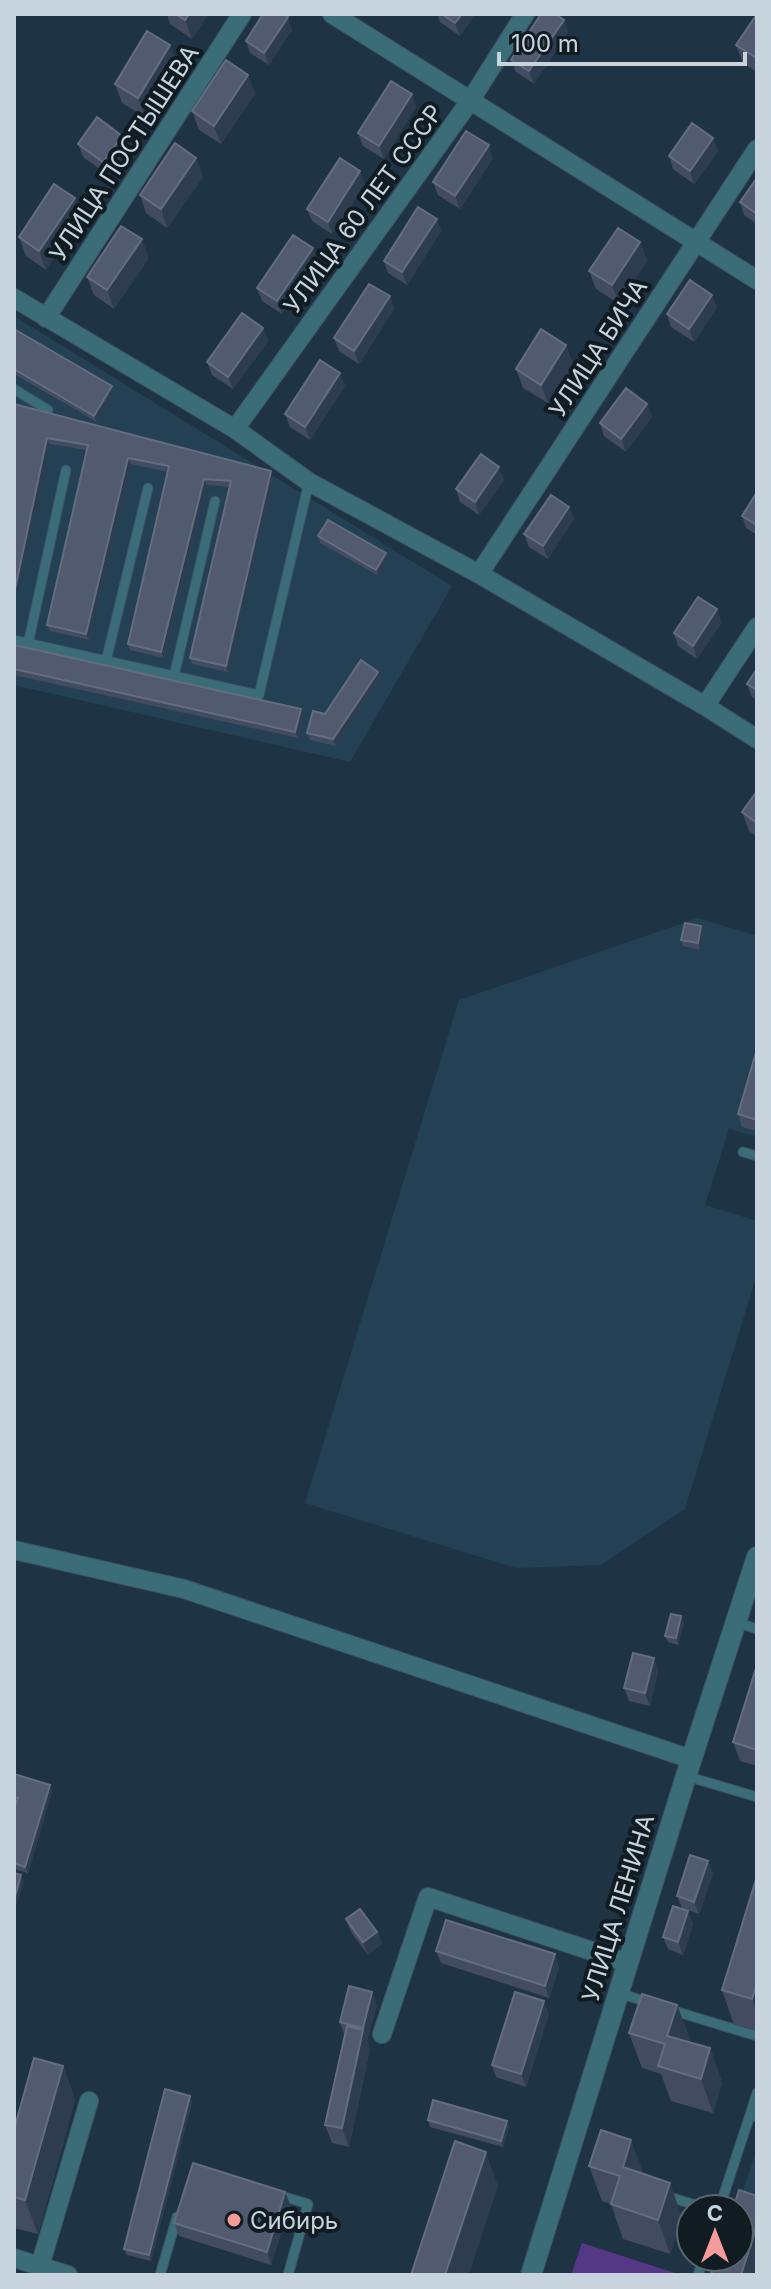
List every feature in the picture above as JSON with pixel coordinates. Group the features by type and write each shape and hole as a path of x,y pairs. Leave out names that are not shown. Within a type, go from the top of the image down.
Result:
{"street":[{"name":"УЛИЦА ПОСТЫШЕВА","path":"46,318 242,14"},
{"path":"332,14 757,280"},
{"name":"УЛИЦА 60 ЛЕТ СССР","path":"235,429 470,101 525,14"},
{"name":"УЛИЦА БИЧА","path":"479,574 757,149"},
{"path":"14,298 235,429 309,482 479,574 757,739"},
{"path":"705,706 757,627"},
{"path":"14,1550 184,1589 688,1768"},
{"name":"УЛИЦА ЛЕНИНА","path":"531,2275 688,1768 757,1557"},
{"path":"382,2034 428,1897 628,1963"},
{"path":"40,2266 89,2101"},
{"path":"14,2258 68,2275"}],"lane":[{"path":"14,389 48,410"},
{"path":"28,644 66,470"},
{"path":"14,640 259,695 309,482"},
{"path":"106,661 148,488"},
{"path":"174,676 215,501"},
{"path":"743,1152 757,1156"},
{"path":"736,1622 757,1629"},
{"path":"688,1768 757,1797"},
{"path":"619,1993 757,2036"},
{"path":"725,2193 754,2116 757,2093"},
{"path":"264,2190 308,2204 288,2275"},
{"path":"658,2193 675,2198"},
{"path":"160,2275 180,2207"}],"shaded area":[{"path":"14,316 452,586 350,762 14,685"},
{"path":"698,918 757,936 757,1137 729,1129 705,1205 757,1221 757,1274 685,1509 601,1565 516,1568 305,1503 459,1000"},
{"path":"755,2155 757,2275 708,2275 755,2273 755,2193 742,2193"},
{"path":"582,2243 681,2275 571,2275"}],"building":[{"path":"263,14 288,17 264,53 246,41"},
{"path":"442,14 462,14 455,23"},
{"path":"541,14 555,14 564,20 529,71 511,60"},
{"path":"757,14 757,53 755,57 736,45"},
{"path":"147,31 170,45 138,98 115,84"},
{"path":"226,60 248,75 214,126 192,111"},
{"path":"391,81 412,94 379,146 358,133"},
{"path":"97,117 122,136 103,162 78,144"},
{"path":"692,123 713,138 690,171 669,156"},
{"path":"466,131 489,145 455,196 433,182"},
{"path":"175,143 196,158 161,209 140,195"},
{"path":"340,158 360,171 328,222 307,209"},
{"path":"757,178 757,214 740,202"},
{"path":"54,184 75,198 39,251 19,237"},
{"path":"418,207 437,219 402,272 384,261"},
{"path":"121,226 142,239 107,290 87,277"},
{"path":"618,228 640,242 612,285 589,271"},
{"path":"293,235 313,248 277,301 257,288"},
{"path":"690,280 712,295 689,329 667,314"},
{"path":"369,284 390,296 354,351 334,338"},
{"path":"242,313 263,328 228,377 207,362"},
{"path":"14,329 112,386 94,416 14,369"},
{"path":"541,329 566,345 541,385 516,369"},
{"path":"320,360 340,373 305,427 285,414"},
{"path":"626,388 647,404 621,439 600,423"},
{"path":"14,404 271,471 226,666 190,658 231,481 204,479 161,652 128,644 169,466 128,458 86,634 47,625 88,445 47,438 14,594"},
{"path":"481,454 499,467 475,502 456,489"},
{"path":"757,492 757,525 742,516"},
{"path":"551,495 569,507 543,546 524,534"},
{"path":"328,520 386,553 376,570 318,536"},
{"path":"698,597 717,609 693,646 674,633"},
{"path":"14,645 301,709 295,732 14,669"},
{"path":"361,660 378,672 333,739 307,733 313,711 325,714"},
{"path":"757,669 757,690 747,684"},
{"path":"757,791 757,823 742,812"},
{"path":"685,923 701,926 698,943 681,940"},
{"path":"757,1049 757,1120 738,1114"},
{"path":"671,1614 681,1616 676,1638 665,1636"},
{"path":"633,1653 654,1658 645,1693 624,1688"},
{"path":"757,1665 757,1750 733,1742"},
{"path":"14,1774 50,1785 25,1867 14,1863 14,1809 18,1798 14,1797"},
{"path":"690,1855 708,1861 694,1902 677,1896"},
{"path":"14,1873 21,1875 14,1900"},
{"path":"757,1876 757,1983 752,1999 722,1990"},
{"path":"673,1906 688,1911 678,1942 663,1937"},
{"path":"360,1909 377,1932 363,1942 346,1919"},
{"path":"446,1920 555,1954 545,1986 436,1951"},
{"path":"349,1986 372,1992 363,2028 340,2022"},
{"path":"515,1992 544,2001 521,2074 492,2065"},
{"path":"642,1994 677,2005 667,2036 710,2048 701,2079 658,2066 665,2044 629,2033"},
{"path":"347,2026 363,2030 342,2128 325,2125"},
{"path":"34,2058 63,2066 25,2200 14,2197 14,2130"},
{"path":"165,2089 190,2096 149,2255 124,2249"},
{"path":"433,2100 507,2121 501,2141 428,2120"},
{"path":"601,2130 631,2140 623,2167 670,2183 658,2220 611,2204 620,2176 589,2166"},
{"path":"455,2141 486,2152 445,2275 411,2275"},
{"name":"Сибирь","path":"193,2163 285,2192 267,2252 174,2223"},
{"path":"755,2195 757,2196 755,2231"},
{"path":"712,2273 742,2273 741,2275"}],"place":[{"name":"Сибирь","path":"234,2220"}]}
